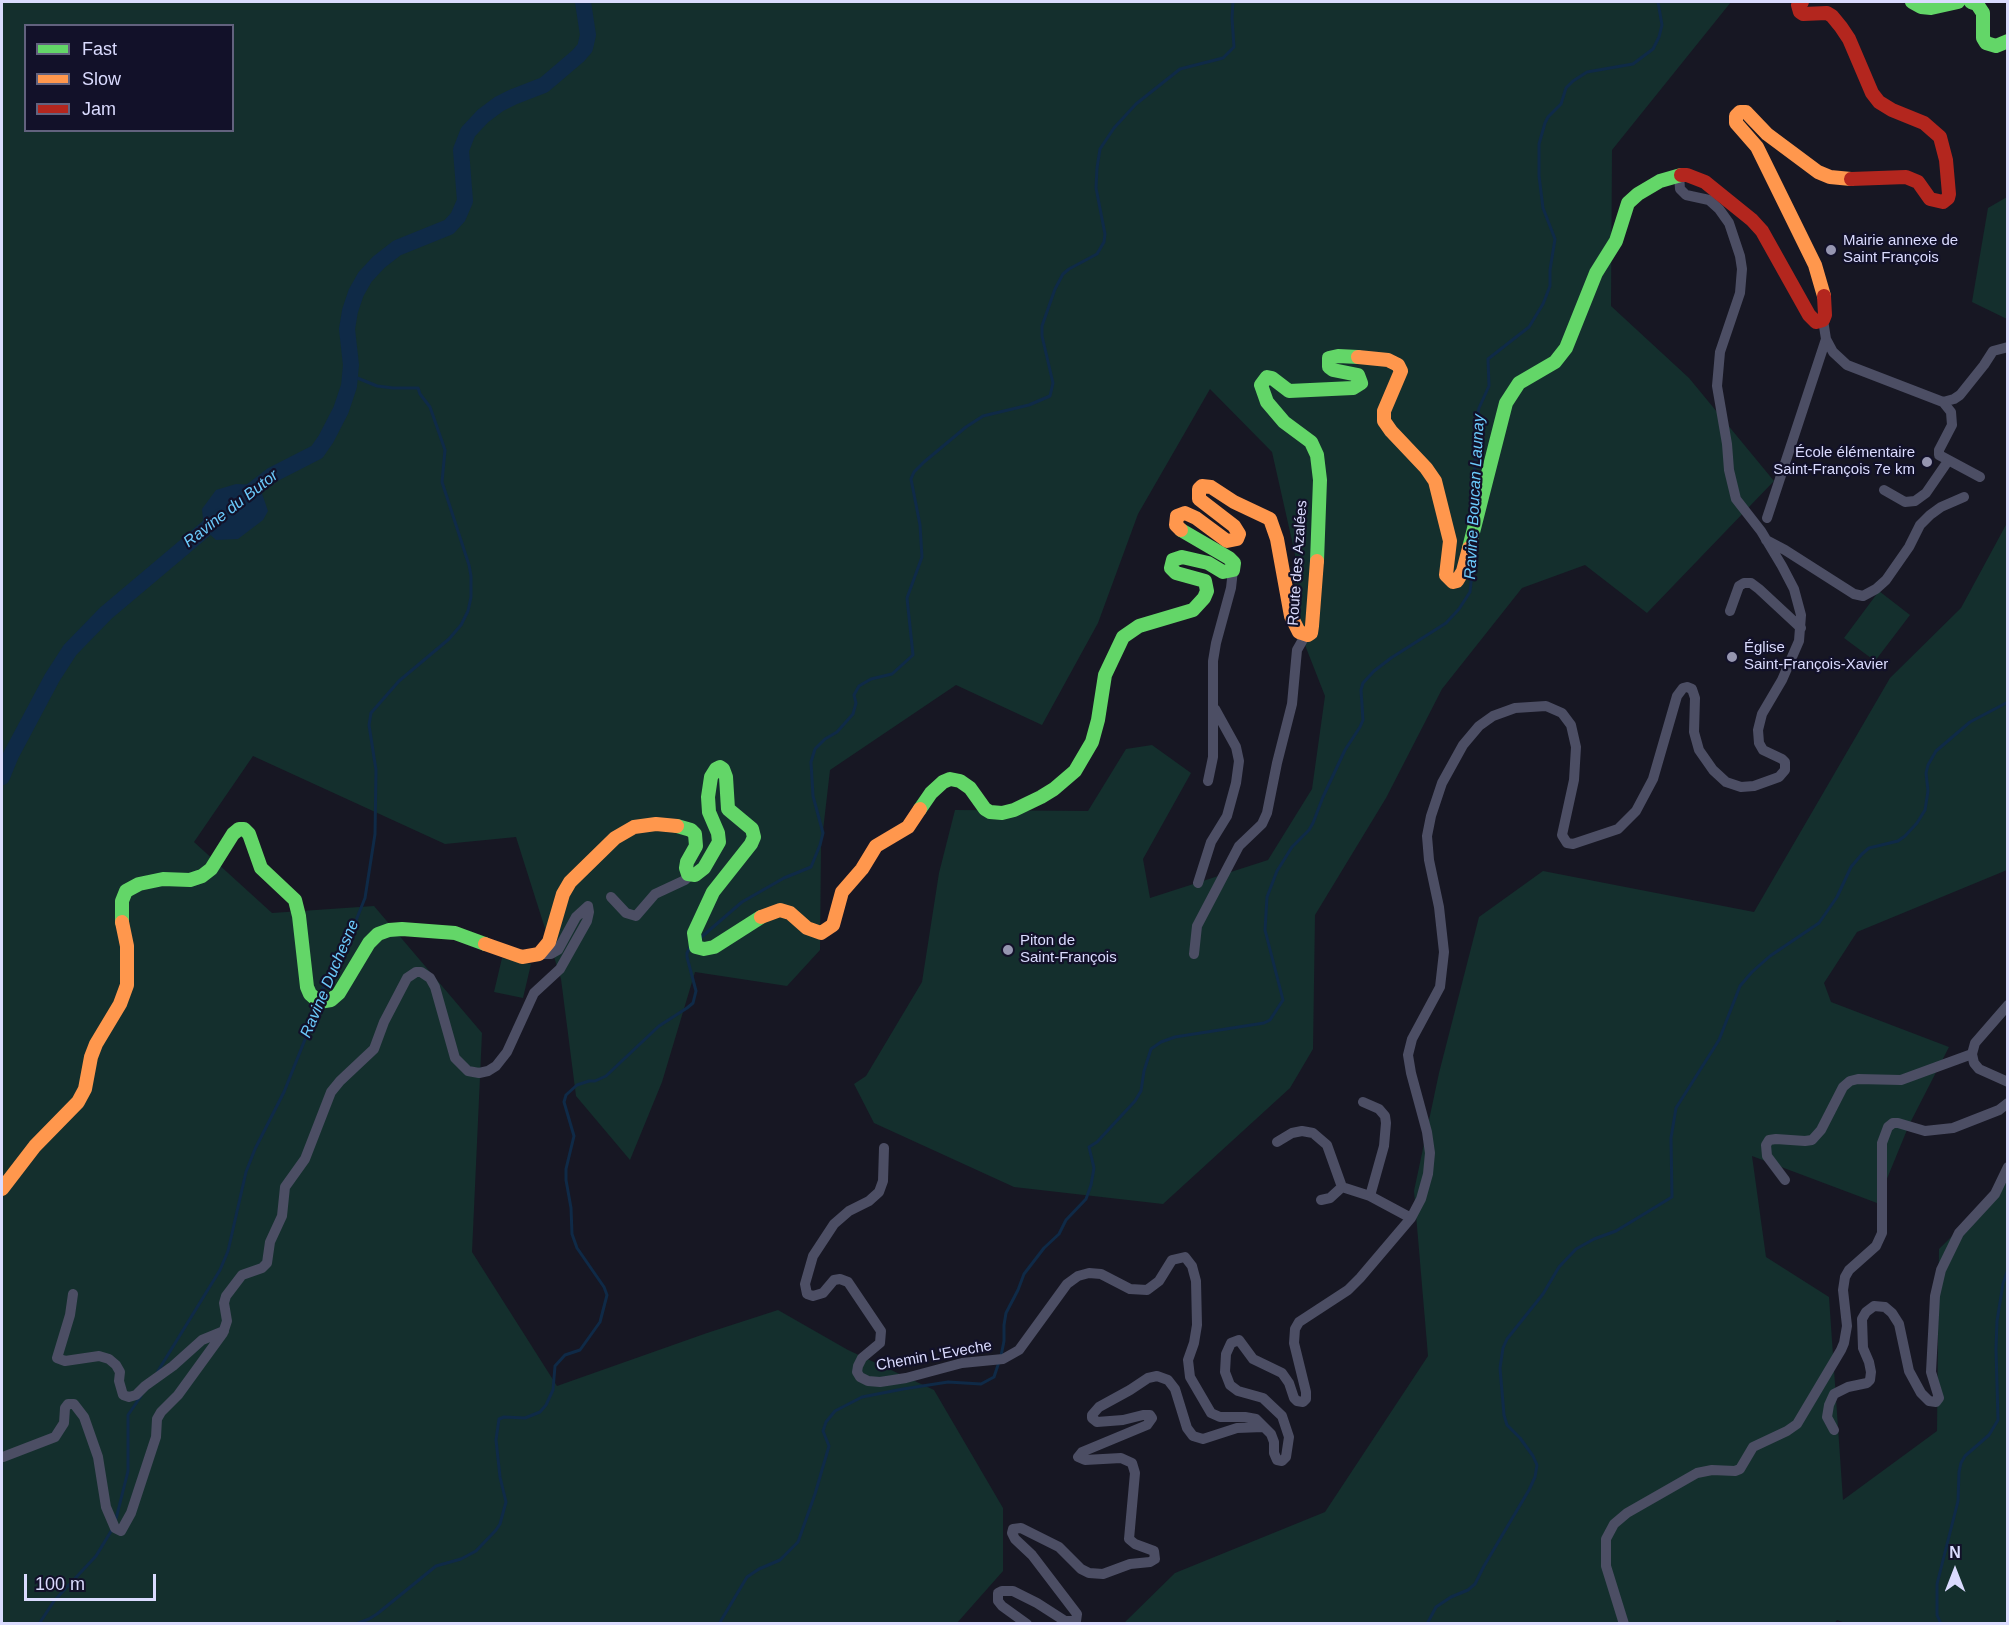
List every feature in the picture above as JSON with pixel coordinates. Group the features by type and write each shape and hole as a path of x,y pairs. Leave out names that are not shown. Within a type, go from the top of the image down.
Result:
{"main road":[{"path":"1679,175 1687,175 1705,182 1752,220 1767,238 1809,315 1816,322 1823,320 1825,315 1824,293 1815,265 1760,154 1736,123 1736,116 1740,112 1746,112 1767,134 1791,153 1830,177 1854,180 1906,177 1918,182 1926,195 1935,201 1946,200 1949,194 1946,160 1940,137 1924,123 1879,102 1872,93 1849,39 1836,20 1827,13 1803,14 1798,8 1802,2"},
{"path":"1912,2 1931,8 1958,2"},
{"path":"1971,2 1977,4 1983,13 1983,38 1986,43 1996,46 2007,41"},
{"name":"Route des Azalées","path":"1233,570 1233,562 1229,558 1186,534 1176,525 1176,516 1185,513 1196,518 1227,541 1237,539 1238,530 1199,499 1199,489 1202,486 1211,487 1234,502 1270,519 1277,539 1291,616 1299,632 1305,636 1311,633 1320,511 1317,454 1311,442 1284,422 1267,402 1261,385 1267,377 1272,378 1289,391 1353,388 1361,382 1358,375 1333,370 1328,364 1329,358 1373,357 1398,365 1401,371 1384,411 1384,421 1435,481 1450,541 1446,575 1452,582 1457,581 1463,571 1503,413 1512,392 1519,383 1555,362 1566,348 1596,273 1616,241 1628,203 1643,190 1679,175"},
{"path":"2,1189 35,1146 78,1101 85,1089 96,1044 120,1004 127,985 126,946 121,915 126,891 139,884 190,880 202,876 219,859 233,834 239,829 244,829 249,834 261,868 295,900 299,916 305,980 310,994 319,1002 330,1000 339,993 373,939 378,934 389,930 455,933 522,957 539,954 549,942 563,894 570,882 615,838 645,824 691,830 695,834 696,846 687,862 687,872 695,875 704,868 719,842 718,833 709,812 708,797 711,777 720,767 726,777 728,808 752,829 754,837 713,892 694,933 696,947 704,949 726,941 776,910 790,913 812,932 821,933 828,930 835,920 838,899 862,869 876,846 908,827 931,793 943,782 956,779 966,784 985,809 996,813 1014,810 1054,789 1075,771 1092,742 1105,675 1123,637 1139,626 1193,610 1204,598 1207,591 1205,581 1176,573 1171,568 1173,560 1182,557 1208,563 1223,572 1233,570"}],"street":[{"path":"1028,1623 1002,1606 998,1601 998,1593 1013,1591 1037,1603 1065,1622 1076,1621 1077,1614 1032,1555 1015,1539 1013,1529 1021,1528 1059,1547 1081,1569 1089,1573 1103,1574 1131,1564 1150,1562 1155,1559 1155,1554 1151,1549 1135,1544 1129,1539 1136,1473 1132,1463 1121,1458 1085,1460 1078,1457 1082,1452 1147,1425 1152,1418 1150,1415 1143,1415 1123,1420 1097,1422 1092,1418 1092,1414 1099,1407 1148,1378 1157,1376 1168,1380 1175,1389 1187,1428 1193,1436 1203,1439 1237,1428 1263,1427 1273,1437 1275,1456 1279,1461 1284,1460 1288,1454 1289,1443 1285,1422 1278,1411 1263,1398 1238,1391 1230,1385 1225,1372 1229,1345 1239,1340 1253,1359 1282,1373 1289,1383 1294,1398 1303,1402 1306,1399 1306,1392 1294,1343 1295,1329 1299,1322 1348,1290 1360,1278 1411,1218 1421,1199 1428,1174 1430,1154 1427,1132 1408,1055 1412,1039 1435,998 1444,964 1439,907 1428,847 1429,825 1442,783 1463,746 1479,726 1493,716 1515,708 1546,706 1562,713 1571,725 1576,747 1574,780 1562,835 1567,843 1573,844 1618,829 1636,811 1653,779 1677,696 1683,688 1692,689 1695,698 1695,740 1705,761 1726,782 1741,787 1754,786 1779,777 1785,770 1785,762 1782,759 1763,750 1759,743 1758,730 1767,705 1792,661 1799,641 1801,628 1799,604 1794,589 1766,540 1733,492 1717,386 1720,352 1740,293 1742,269 1740,256 1729,223 1719,209 1709,200 1686,195 1680,189 1679,175"},
{"path":"1823,320 1826,339 1833,352 1846,365 1942,402 1951,412 1952,425 1938,453 1948,461 1980,477"},
{"path":"1767,518 1826,339"},
{"path":"1942,402 1960,395 1993,351 2007,346"},
{"path":"1884,490 1905,502 1915,501 1926,493 1948,461"},
{"path":"1766,540 1854,594 1863,596 1886,580 1909,547 1920,525 1930,515 1941,507 1964,497"},
{"path":"1208,781 1214,757 1215,652 1231,588 1233,570"},
{"path":"1730,610 1739,586 1751,583 1801,628"},
{"path":"1194,954 1197,926 1239,846 1262,824 1268,813 1276,763 1292,704 1297,650 1305,636"},
{"path":"1198,883 1213,838 1229,809 1239,761 1234,742 1213,704"},
{"path":"611,897 626,913 636,916 655,894 685,880 690,875"},
{"path":"3,1457 54,1437 64,1423 65,1408 68,1404 74,1404 84,1417 98,1457 106,1507 115,1528 121,1530 131,1513 156,1437 157,1419 178,1395 224,1331 227,1316 224,1303 226,1296 242,1275 262,1268 267,1263 270,1242 282,1216 285,1187 305,1159 331,1092 374,1049 384,1022 407,978 421,972 430,978 435,987 455,1058 468,1071 479,1073 496,1066 507,1052 534,993 560,969 587,921 588,906 576,917 558,951 551,954 539,954"},
{"path":"2007,1005 1975,1043 1972,1054 1974,1063 1979,1069 2007,1082"},
{"path":"1785,1180 1767,1156 1766,1145 1769,1140 1805,1142 1812,1140 1821,1130 1842,1087 1850,1081 1858,1079 1901,1080 1972,1054"},
{"path":"1362,1102 1379,1108 1385,1116 1386,1124 1384,1146 1370,1196"},
{"path":"1624,1623 1606,1566 1606,1539 1614,1524 1627,1513 1697,1473 1712,1470 1738,1470 1756,1444 1787,1431 1797,1424 1841,1350 1847,1326 1843,1290 1845,1277 1849,1270 1876,1246 1882,1233 1882,1143 1888,1127 1893,1123 1898,1123 1924,1131 1953,1128 1999,1110 2007,1103"},
{"path":"1277,1142 1292,1133 1302,1131 1313,1133 1331,1152 1336,1175 1342,1187 1370,1196 1411,1218"},
{"name":"Chemin L'Eveche","path":"884,1148 883,1181 879,1192 869,1201 849,1211 834,1224 809,1264 805,1284 807,1294 813,1296 823,1293 834,1281 840,1279 848,1282 881,1331 880,1343 859,1363 856,1372 860,1377 868,1381 880,1382 906,1378 962,1363 991,1361 1009,1356 1024,1344 1067,1284 1078,1276 1089,1273 1101,1274 1130,1289 1147,1290 1158,1281 1172,1260 1185,1257 1192,1266 1196,1281 1197,1325 1188,1360 1190,1377 1211,1413 1226,1417 1256,1419 1263,1427"},
{"path":"1834,1430 1827,1417 1834,1394 1870,1380 1871,1372 1861,1336 1862,1319 1866,1312 1874,1306 1885,1307 1899,1324 1909,1371 1921,1393 1929,1401 1936,1402 1939,1398 1931,1372 1935,1296 1941,1270 1959,1233 1995,1194 2007,1167"},
{"path":"1321,1200 1330,1198 1342,1187"},
{"path":"73,1294 70,1315 57,1358 65,1361 99,1356 108,1359 116,1365 120,1372 119,1381 123,1395 129,1397 136,1395 202,1340 224,1331"}],"green space":[{"path":"2,2 1731,2 1612,150 1611,306 1689,378 1774,481 1647,613 1585,565 1522,588 1442,689 1386,798 1315,915 1313,1049 1290,1088 1163,1204 1014,1187 874,1123 854,1084 866,1076 922,982 939,873 955,810 1088,811 1126,749 1152,745 1191,773 1143,859 1150,898 1268,860 1312,789 1325,696 1294,617 1295,554 1272,452 1210,389 1138,514 1098,623 1042,725 956,685 830,770 821,848 820,950 787,986 695,972 662,1082 630,1160 576,1096 561,979 516,837 445,844 253,756 194,842 272,913 374,906 482,1033 472,1252 557,1386 778,1310 848,1350 934,1390 1003,1508 1003,1571 957,1623 2,1624"},
{"path":"2007,197 2007,319 1972,302 1988,208"},
{"path":"2007,523 2007,870 1857,932 1824,983 1831,1002 1949,1047 1909,1125 1877,1203 1752,1156 1766,1257 1829,1297 1843,1500 1937,1431 1939,1249 2007,1182 2007,1623 1848,1624 1837,1620 1834,1624 1123,1624 1175,1573 1325,1512 1428,1356 1414,1191 1439,1073 1479,917 1543,871 1754,912 1890,678 1961,608"},
{"path":"1879,591 1910,615 1875,661 1844,638"},
{"path":"502,958 531,964 523,998 494,992"}],"water":[{"path":"236,484 259,485 268,511 263,520 238,539 216,540 204,529 202,509 216,490"}],"waterway":[{"name":"Ravine du Butor","path":"241,499 272,475 317,452 326,439 341,410 349,386 351,365 347,329 356,293 365,277 397,248 449,227 458,217 465,201 461,150 468,132 483,116 499,104 544,85 578,56 585,48 588,35 583,2"},
{"path":"698,940 742,902 784,878 811,867 823,833 813,796 811,762 815,749 837,732 853,714 856,703 854,695 859,686 871,679 892,674 913,655 907,598 922,557 920,525 911,479 914,472 966,427 983,416 1029,405 1050,396 1053,383 1042,336 1042,326 1055,289 1063,274 1097,254 1104,242 1105,234 1096,188 1100,149 1114,128 1136,104 1180,69 1223,58 1234,47 1233,2"},
{"name":"Ravine Boucan Launay","path":"1473,508 1477,418 1489,386 1488,359 1529,327 1543,304 1550,286 1555,239 1543,208 1539,176 1539,144 1545,123 1561,104 1566,88 1573,81 1587,72 1633,64 1653,49 1662,25 1658,2"},
{"name":"Ravine Duchesne","path":"319,996 349,938 365,898 375,834 376,770 369,725 371,713 399,681 449,639 461,625 468,611 471,597 469,565 442,482 445,450 430,407 418,388 377,386 350,375"},
{"name":"Ravine du Butor","path":"2,777 11,755 52,678 70,650 106,613 221,516"},
{"name":"Ravine Boucan Launay","path":"1001,1356 1006,1313 1024,1274 1044,1248 1059,1234 1066,1220 1086,1199 1094,1168 1089,1147 1097,1142 1135,1101 1141,1091 1151,1049 1175,1037 1264,1023 1270,1020 1283,1000 1265,930 1267,897 1277,871 1292,847 1309,830 1345,750 1360,727 1363,720 1361,690 1363,683 1391,658 1446,623 1459,609 1470,592 1474,554"},
{"path":"1427,1624 1436,1607 1475,1584 1535,1477 1537,1465 1533,1456 1507,1425 1504,1415 1500,1368 1507,1339 1543,1294 1559,1267 1576,1249 1616,1231 1672,1197 1671,1138 1676,1108 1719,1040 1740,986 1770,956 1819,923 1837,897 1851,867 1862,854 1869,848 1898,841 1917,823 1925,810 1928,791 1926,773 1936,751 1970,722 2008,702"},
{"path":"356,1624 377,1614 436,1566 461,1559 476,1551 496,1530 506,1502 500,1477 496,1440 499,1419 504,1417 525,1418 540,1412 553,1390 555,1366 565,1355 580,1350 600,1322 607,1295 577,1248 572,1234 566,1169 574,1136 564,1102 566,1095 577,1085 606,1076 659,1026 693,1003 696,991 687,957 690,947"},
{"name":"Ravine Duchesne","path":"158,1371 220,1270 228,1251 246,1172 284,1092 308,1032 316,1005"},
{"path":"1941,1624 1937,1615 1937,1584 1958,1501 1961,1463 1965,1456 1989,1435 1998,1420 1997,1321 2008,1269"},
{"name":"Ravine Boucan Launay","path":"719,1624 747,1577 780,1560 798,1542 829,1446 823,1431 826,1422 835,1411 862,1397 903,1389 948,1382 981,1384 994,1377 999,1362"},
{"name":"Ravine Duchesne","path":"116,1519 128,1471 128,1415 141,1396"},
{"name":"Ravine Duchesne","path":"39,1624 54,1601 96,1556 113,1528"}],"traffic: fast":[{"path":"1912,2 1921,7 1931,8 1958,2"},
{"path":"1971,2 1977,4 1983,13 1983,38 1986,43 1996,46 2008,41"},
{"path":"1469,548 1506,403 1519,383 1555,362 1566,348 1596,273 1616,241 1628,203 1660,181 1681,175"},
{"path":"1317,561 1320,480 1317,455 1311,442 1284,422 1267,402 1261,385 1267,377 1272,378 1289,391 1353,388 1361,383 1358,375 1333,370 1329,367 1329,358 1358,357"},
{"path":"920,809 931,793 950,779 960,781 970,788 985,809 1002,813 1041,797 1075,771 1092,742 1105,675 1123,637 1139,626 1193,610 1204,598 1207,591 1205,581 1176,573 1171,568 1173,560 1182,557 1208,563 1223,572 1233,570 1234,563 1229,558 1181,530"},
{"path":"677,826 691,830 695,834 696,846 686,868 688,874 695,875 704,868 719,842 718,833 709,812 708,797 711,777 716,769 720,767 723,769 726,777 728,809 752,829 754,837 713,892 694,933 696,947 704,949 714,947 761,917"},
{"path":"122,922 122,901 126,891 139,884 163,879 190,880 202,876 211,869 233,834 239,829 244,829 249,834 261,868 295,900 307,987 310,994 319,1002 331,1000 339,993 369,943 378,934 389,930 455,933 485,944"}],"traffic: slow":[{"path":"1824,296 1815,265 1757,147 1736,123 1736,116 1740,112 1746,112 1767,134 1818,172 1830,177 1851,179"},
{"path":"1358,357 1388,360 1398,365 1401,371 1384,411 1384,421 1435,481 1450,541 1446,575 1453,582 1457,581 1463,571 1469,548"},
{"path":"1181,530 1176,525 1177,516 1185,513 1196,518 1227,541 1237,539 1239,534 1234,526 1199,499 1199,489 1202,486 1211,487 1234,502 1270,519 1277,539 1291,616 1299,632 1308,635 1311,633 1312,626 1317,561"},
{"path":"761,917 780,910 790,913 807,928 821,933 833,925 842,892 862,869 876,846 908,827 920,809"},
{"path":"485,944 522,957 539,954 549,942 563,894 570,882 615,838 634,827 656,824 677,826"},
{"path":"2,1189 35,1146 78,1102 85,1089 96,1044 120,1004 127,985 127,946 122,922"}],"traffic: jam":[{"path":"1802,2 1798,5 1803,14 1827,13 1841,27 1849,39 1872,93 1879,102 1924,123 1940,137 1946,160 1949,194 1943,202 1930,199 1918,182 1906,177 1851,179"},
{"path":"1681,175 1705,182 1752,220 1762,231 1809,315 1816,322 1823,320 1825,315 1824,296"}],"place":[{"name":"Mairie annexe de Saint François","path":"1831,250"},
{"name":"École élémentaire Saint-François 7e km","path":"1927,462"},
{"name":"Église Saint-François-Xavier","path":"1732,657"},
{"name":"Piton de Saint-François","path":"1008,950"}]}
